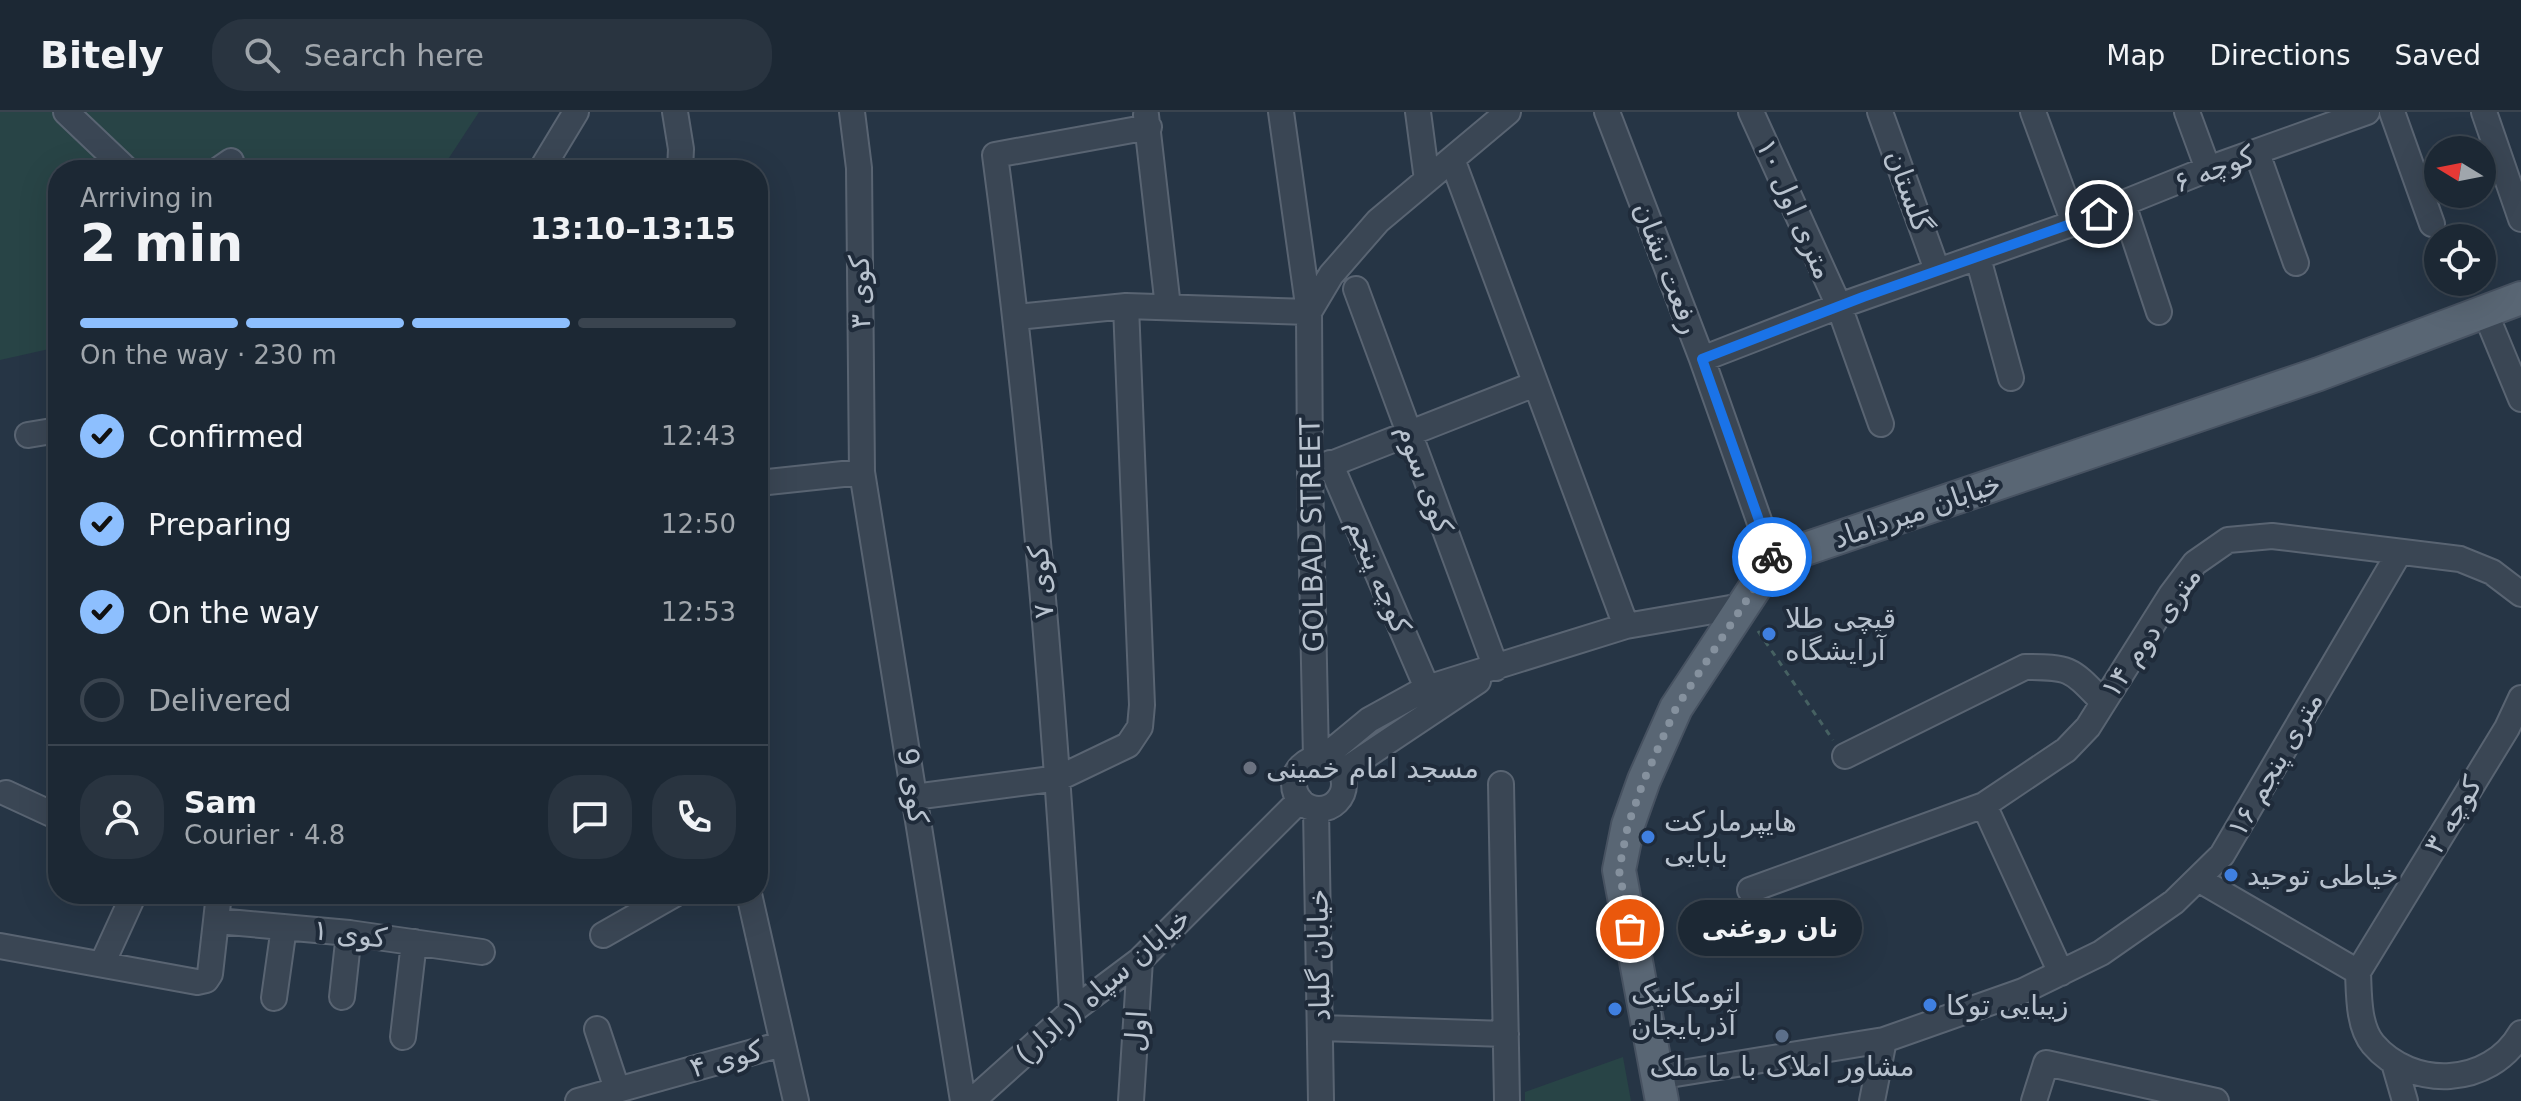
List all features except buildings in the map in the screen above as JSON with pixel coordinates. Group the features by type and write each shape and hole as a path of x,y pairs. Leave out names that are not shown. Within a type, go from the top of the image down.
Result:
{"main road":[{"name":"خیابان میرداماد","path":"1773,560 2319,374 2521,298"},
{"path":"1660,1089 1619,870 1628,825 1676,708 1773,560"}],"street":[{"path":"66,112 116,160"},
{"path":"547,160 576,112"},
{"path":"675,112 680,160"},
{"name":"کوی ۳","path":"852,112 859,168 862,472"},
{"name":"GOLBAD STREET","path":"1281,112 1309,312 1320,468 1327,763"},
{"path":"1418,112 1427,180"},
{"path":"1017,317 1126,306 1309,312 1331,275 1378,221 1508,112"},
{"name":"رفعت نشان","path":"1607,112 1702,359 1773,560"},
{"name":"۱۰ متری اول","path":"1751,112 1839,306 1881,424"},
{"name":"گلستان","path":"1880,112 1937,270"},
{"path":"2033,112 2074,223"},
{"path":"2187,112 2208,169"},
{"name":"کوچه ۶","path":"1702,359 1937,270 2074,223 2208,169 2257,153 2334,118 2367,112"},
{"path":"2392,112 2432,224"},
{"path":"2484,112 2521,219"},
{"path":"1147,120 1168,307"},
{"name":"کوی ۷","path":"1072,1011 1059,778 1017,317 995,155 1147,120"},
{"path":"2257,153 2296,263"},
{"path":"1452,159 1626,626"},
{"path":"2123,204 2159,312"},
{"path":"1978,258 2011,378"},
{"name":"کوی سوم","path":"1356,289 1496,668"},
{"path":"914,797 1059,778 1128,745 1140,727 1142,705 1126,306"},
{"path":"2485,312 2521,399"},
{"path":"1320,468 1535,384"},
{"path":"28,435 48,432"},
{"name":"کوچه پنجم","path":"1320,468 1427,688"},
{"path":"768,482 862,472"},
{"name":"کوی 9","path":"862,472 963,1101"},
{"name":"۱۴ متری دوم","path":"1750,890 1984,805 2066,750 2088,727 2171,595 2195,563 2228,540 2272,536 2399,553"},
{"path":"2399,553 2460,559 2492,572 2521,594"},
{"name":"۱۶ متری پنجم","path":"1660,1089 1884,1040 2023,991 2101,953 2174,902 2222,855 2399,553"},
{"path":"1327,763 1369,720 1427,688 1626,626 1742,606"},
{"path":"1845,756 2025,667 2053,667 2074,672 2102,701"},
{"path":"1327,763 1344,782 1342,793 1327,808 1308,805 1295,791 1294,780 1306,762 1327,763 1496,668"},
{"name":"کوچه ۳","path":"2358,972 2507,728 2521,698"},
{"path":"1501,784 1507,1101"},
{"path":"6,793 48,812"},
{"name":"خیابان سپاه (رادار)","path":"972,1101 990,1092 1072,1011 1140,960 1308,805"},
{"name":"خیابان گلباد","path":"1308,805 1321,1028 1321,1101"},
{"path":"1984,805 2061,973"},
{"path":"2198,879 2358,972 2360,1009 2371,1042 2394,1063 2423,1075 2448,1077 2472,1074 2493,1064 2515,1044 2521,1033"},
{"path":"102,964 129,904"},
{"path":"0,946 197,982 206,980 210,974 218,904"},
{"path":"603,935 657,904"},
{"path":"751,904 796,1101"},
{"name":"کوی ۱","path":"217,921 349,933 482,952"},
{"path":"274,998 284,927"},
{"path":"342,997 349,933"},
{"path":"403,1037 414,942"},
{"name":"اول","path":"1131,1101 1140,960"},
{"path":"1321,1028 1506,1034"},
{"path":"597,1029 617,1089"},
{"path":"1872,1101 1884,1040"},
{"name":"کوی ۴","path":"578,1101 782,1044"},
{"path":"2034,1101 2046,1063 2201,1099"},
{"path":"2394,1063 2405,1101"}],"path":[{"path":"1742,606 1789,680 1845,756"}],"green space":[{"path":"0,112 479,112 448,160 48,160 48,349 0,360"},
{"path":"1623,1057 1631,1101 1525,1101 1525,1092"}],"way so far":[{"path":"1630,929 1619,870 1628,825 1644,780 1676,708 1773,560 1772,557"}],"place":[{"name":"قیچی طلا آرایشگاه","path":"1769,634"},
{"name":"مسجد امام خمینی","path":"1250,768"},
{"name":"هایپرمارکت بابایی","path":"1648,837"},
{"name":"خیاطی توحید","path":"2231,875"},
{"name":"نان روغنی","path":"1630,929"},
{"name":"زیبایی توکا","path":"1930,1005"},
{"name":"اتومکانیک آذربایجان","path":"1615,1009"},
{"name":"مشاور املاک با ما ملک","path":"1782,1036"}],"route":[{"path":"1772,557 1702,359 1863,297 2099,214"}]}
